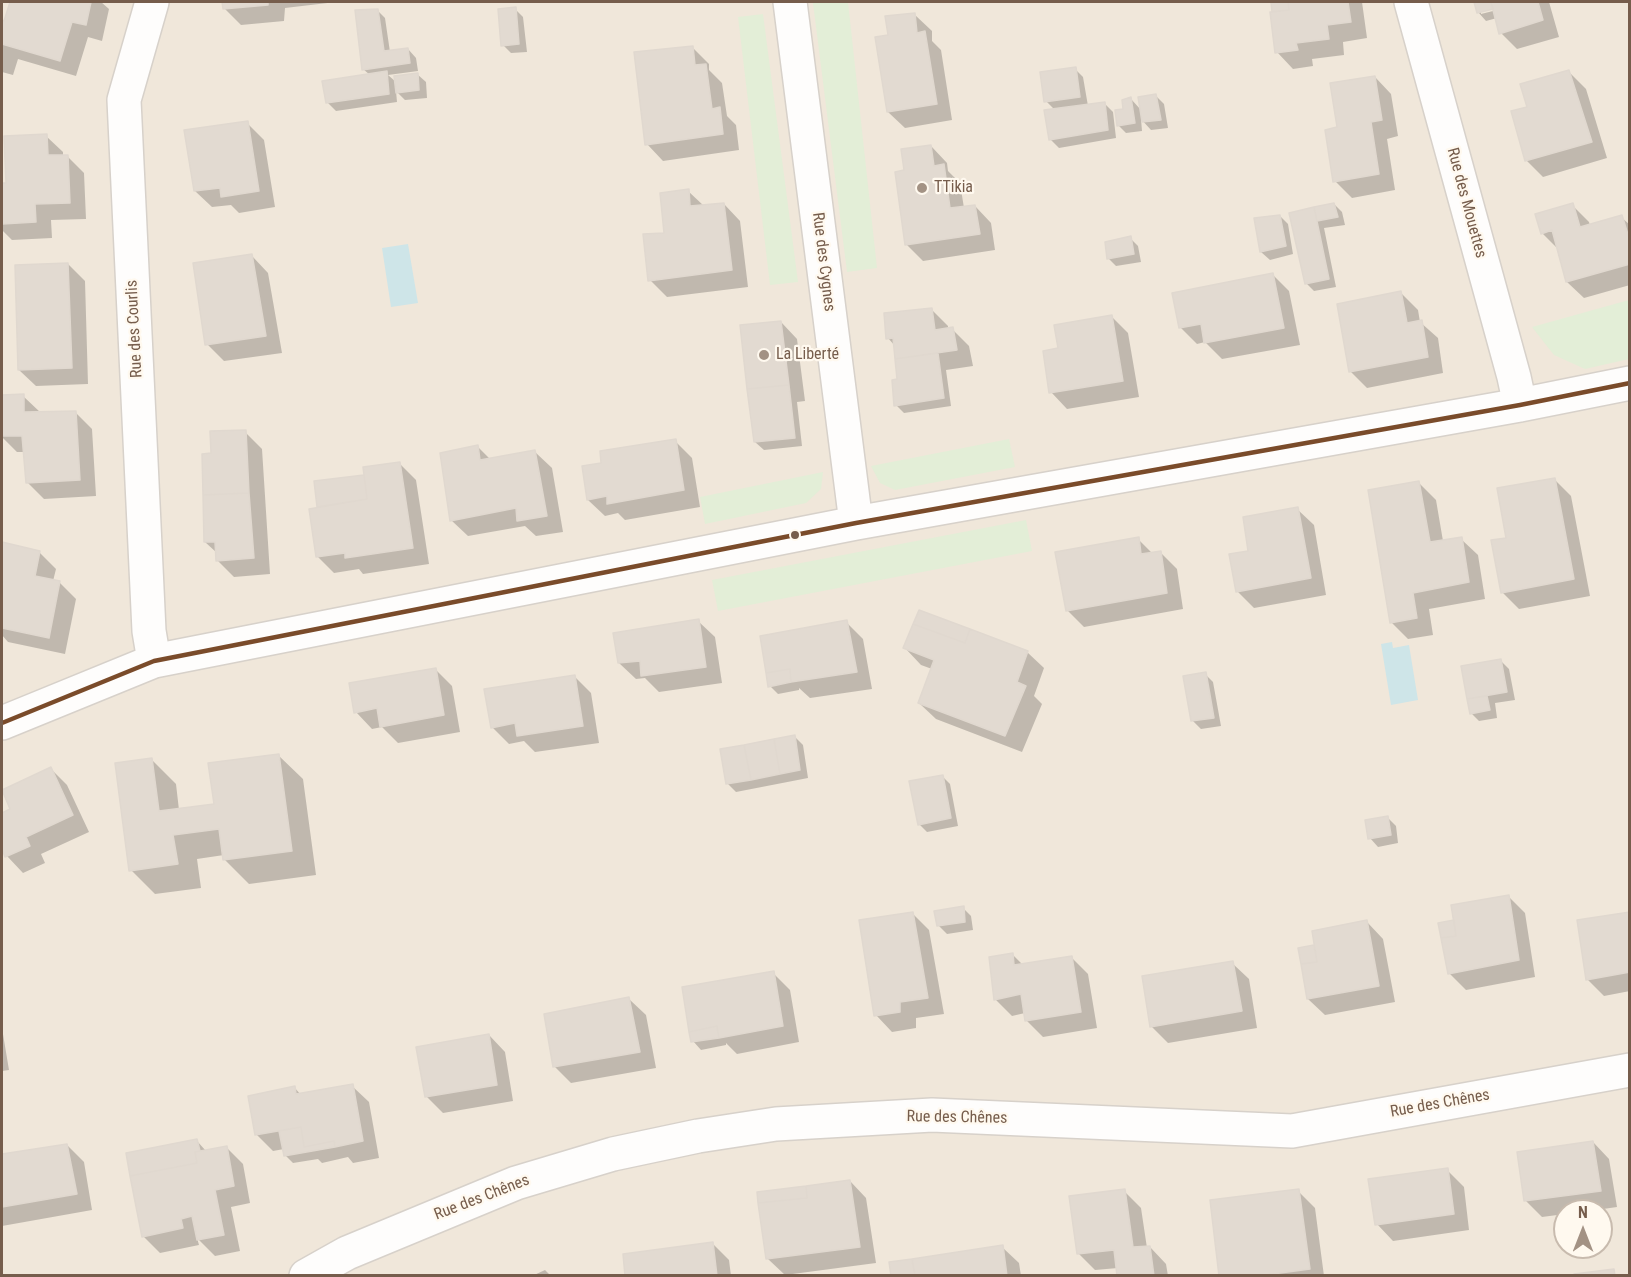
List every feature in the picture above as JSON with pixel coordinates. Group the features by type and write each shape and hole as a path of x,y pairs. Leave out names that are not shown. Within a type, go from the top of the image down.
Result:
{"street":[{"name":"Rue des Courlis","path":"152,2 124,100 149,631 154,661"},
{"name":"Rue des Cygnes","path":"790,2 856,523"},
{"name":"Rue des Mouettes","path":"1411,2 1515,377 1520,405"},
{"path":"2,723 154,661 856,523 1520,405 1629,383"},
{"name":"Rue des Chênes","path":"306,1275 347,1252 516,1183 613,1154 709,1134 776,1124 932,1115 1292,1131 1629,1070"}],"shaded area":[{"path":"2,2 1629,2 1629,1275 2,1276"}],"green space":[{"path":"848,2 877,268 847,272 813,3"},
{"path":"763,14 798,282 770,285 738,17"},
{"path":"1629,300 1629,359 1585,369 1554,355 1532,327"},
{"path":"1009,439 1015,467 895,490 880,483 871,466"},
{"path":"823,472 821,489 806,503 705,524 700,497"},
{"path":"1026,520 1032,551 718,611 712,580"}],"water":[{"path":"408,244 418,303 391,307 382,248"},
{"path":"1392,642 1393,648 1409,645 1418,700 1391,705 1381,644"}],"building":[{"path":"10,2 91,2 86,25 72,22 60,61 2,44 2,20 4,21"},
{"path":"222,2 268,2 268,5 223,9"},
{"path":"1271,2 1288,2 1289,10 1272,12"},
{"path":"1288,2 1348,2 1351,22 1327,25 1329,39 1296,43 1298,50 1275,53 1270,12 1289,10"},
{"path":"1474,2 1491,2 1493,9 1477,13"},
{"path":"1491,2 1538,2 1543,20 1499,34"},
{"path":"516,7 519,44 501,46 498,9"},
{"path":"378,9 384,51 408,48 410,63 362,70 355,10"},
{"path":"915,13 917,33 925,31 937,104 887,112 875,37 888,35 885,16"},
{"path":"693,46 695,65 706,64 712,109 720,107 723,134 645,145 634,52"},
{"path":"1076,67 1080,97 1044,102 1040,72"},
{"path":"1569,70 1592,142 1525,161 1511,111 1527,107 1520,84"},
{"path":"387,71 389,94 326,103 322,81"},
{"path":"418,73 419,90 396,93 394,76"},
{"path":"1375,76 1382,120 1371,122 1379,174 1333,182 1325,130 1337,127 1330,83"},
{"path":"1156,94 1161,120 1142,122 1138,97"},
{"path":"1131,97 1135,123 1117,126 1115,110 1123,109 1122,100"},
{"path":"1105,102 1108,130 1049,140 1044,110"},
{"path":"248,121 259,191 221,197 220,188 194,191 184,130"},
{"path":"47,134 48,155 68,155 70,203 35,204 36,222 2,224 2,183 6,183 4,136"},
{"name":"TTikia","path":"931,145 934,166 944,164 950,208 975,205 980,234 905,245 895,172 904,170 901,149"},
{"path":"689,189 690,206 724,203 732,270 648,281 643,234 664,233 660,193"},
{"path":"1334,203 1338,217 1317,221 1314,207"},
{"path":"1573,203 1580,227 1622,215 1630,241 1630,264 1566,282 1552,230 1541,234 1535,214"},
{"path":"1314,207 1329,279 1305,284 1289,213"},
{"path":"1280,215 1286,246 1260,252 1254,218"},
{"path":"1131,236 1134,254 1107,259 1105,242"},
{"path":"252,254 266,336 205,345 193,263"},
{"path":"68,263 72,368 18,370 15,265"},
{"path":"1273,273 1284,328 1204,343 1201,324 1179,328 1172,293"},
{"path":"1401,291 1407,323 1422,320 1428,357 1349,372 1337,304"},
{"path":"932,308 935,330 953,327 957,350 895,359 893,338 886,339 884,313"},
{"path":"1112,315 1123,381 1049,393 1043,351 1058,348 1054,325"},
{"name":"La Liberté","path":"781,321 789,385 747,389 740,325"},
{"path":"938,353 944,398 894,406 892,380 897,379 895,359"},
{"path":"789,385 795,438 754,442 747,389"},
{"path":"24,394 24,412 76,411 80,480 26,483 22,436 2,436 2,395"},
{"path":"246,430 249,493 203,495 202,454 211,453 210,431"},
{"path":"676,439 684,490 607,504 607,496 587,500 582,466 601,463 600,451"},
{"path":"478,445 480,460 535,450 547,516 517,521 516,508 450,521 440,453"},
{"path":"400,462 413,548 345,558 345,553 316,557 309,509 367,499 363,467"},
{"path":"364,475 367,499 317,507 314,481"},
{"path":"1555,478 1574,579 1501,593 1491,540 1506,538 1497,488"},
{"path":"1419,481 1430,542 1462,537 1469,582 1413,593 1417,618 1390,623 1368,490"},
{"path":"249,493 254,558 216,561 215,542 204,542 203,495"},
{"path":"1298,507 1311,578 1236,592 1229,554 1248,551 1243,517"},
{"path":"1139,537 1141,554 1161,551 1167,593 1066,611 1055,552"},
{"path":"2,542 40,551 35,576 60,581 49,638 2,628"},
{"path":"919,610 970,629 965,643 913,624"},
{"path":"699,619 706,667 641,676 640,661 618,663 613,633"},
{"path":"847,620 857,672 791,682 790,669 766,673 760,636"},
{"path":"913,624 965,643 970,629 1028,651 1017,682 1026,686 1005,736 918,703 934,660 903,648"},
{"path":"1501,659 1507,692 1467,699 1461,666"},
{"path":"436,668 444,715 380,727 377,708 354,713 349,683"},
{"path":"790,669 791,682 768,687 766,673"},
{"path":"1206,672 1214,718 1191,721 1183,676"},
{"path":"575,675 583,726 517,736 515,723 491,728 484,689"},
{"path":"1487,696 1490,710 1470,714 1467,699"},
{"path":"795,735 800,770 780,774 774,739"},
{"path":"774,739 780,774 751,780 744,745"},
{"path":"744,745 751,780 726,784 720,749"},
{"path":"279,754 292,851 223,860 219,829 173,835 178,864 129,871 115,763 152,758 159,811 214,804 208,763"},
{"path":"51,767 73,815 26,837 30,846 5,857 2,849 2,813 10,809 2,790"},
{"path":"943,775 951,818 918,825 909,781"},
{"path":"1388,816 1391,835 1368,839 1365,820"},
{"path":"1509,895 1519,960 1448,974 1441,938 1456,936 1451,905"},
{"path":"964,906 965,922 937,926 934,911"},
{"path":"913,912 928,998 900,1002 900,1012 874,1016 859,920"},
{"path":"1630,912 1630,972 1586,980 1577,920"},
{"path":"1367,920 1379,986 1307,999 1301,964 1317,962 1312,931"},
{"path":"1454,920 1456,936 1441,938 1438,923"},
{"path":"1314,945 1317,962 1301,964 1298,948"},
{"path":"1013,953 1014,965 1072,956 1081,1012 1025,1021 1021,994 994,1000 989,957"},
{"path":"1233,961 1242,1011 1150,1027 1142,976"},
{"path":"774,971 783,1026 719,1038 717,1026 689,1032 682,987"},
{"path":"629,997 640,1052 553,1067 544,1014"},
{"path":"717,1026 719,1038 691,1042 689,1032"},
{"path":"489,1034 497,1085 425,1097 416,1047"},
{"path":"353,1084 363,1141 335,1147 334,1141 304,1147 301,1127 255,1135 248,1096 295,1086 296,1094"},
{"path":"301,1127 304,1147 334,1141 335,1147 284,1156 279,1131"},
{"path":"197,1139 200,1151 195,1152 197,1163 130,1176 126,1153"},
{"path":"1593,1141 1601,1191 1524,1201 1517,1152"},
{"path":"67,1144 77,1194 2,1207 2,1154"},
{"path":"227,1146 234,1186 215,1190 224,1235 197,1240 192,1216 181,1219 183,1228 142,1237 130,1176 197,1163 195,1152"},
{"path":"1448,1168 1454,1214 1375,1225 1368,1179"},
{"path":"850,1180 860,1247 766,1259 758,1203 807,1198 806,1186"},
{"path":"806,1186 807,1198 758,1203 757,1192"},
{"path":"1125,1189 1133,1247 1150,1246 1154,1276 1117,1276 1114,1250 1077,1254 1069,1196"},
{"path":"1299,1189 1310,1269 1258,1276 1219,1276 1210,1200"},
{"path":"713,1242 717,1276 625,1276 623,1254"},
{"path":"1003,1245 1007,1276 915,1276 912,1259"},
{"path":"912,1259 915,1276 891,1276 889,1262"},
{"path":"1614,1269 1615,1276 1574,1276 1574,1274"}],"transit line":[{"path":"2,723 154,661 856,523 1520,405 1630,383"}],"place":[{"name":"TTikia","path":"922,188"},
{"name":"La Liberté","path":"764,355"}]}
